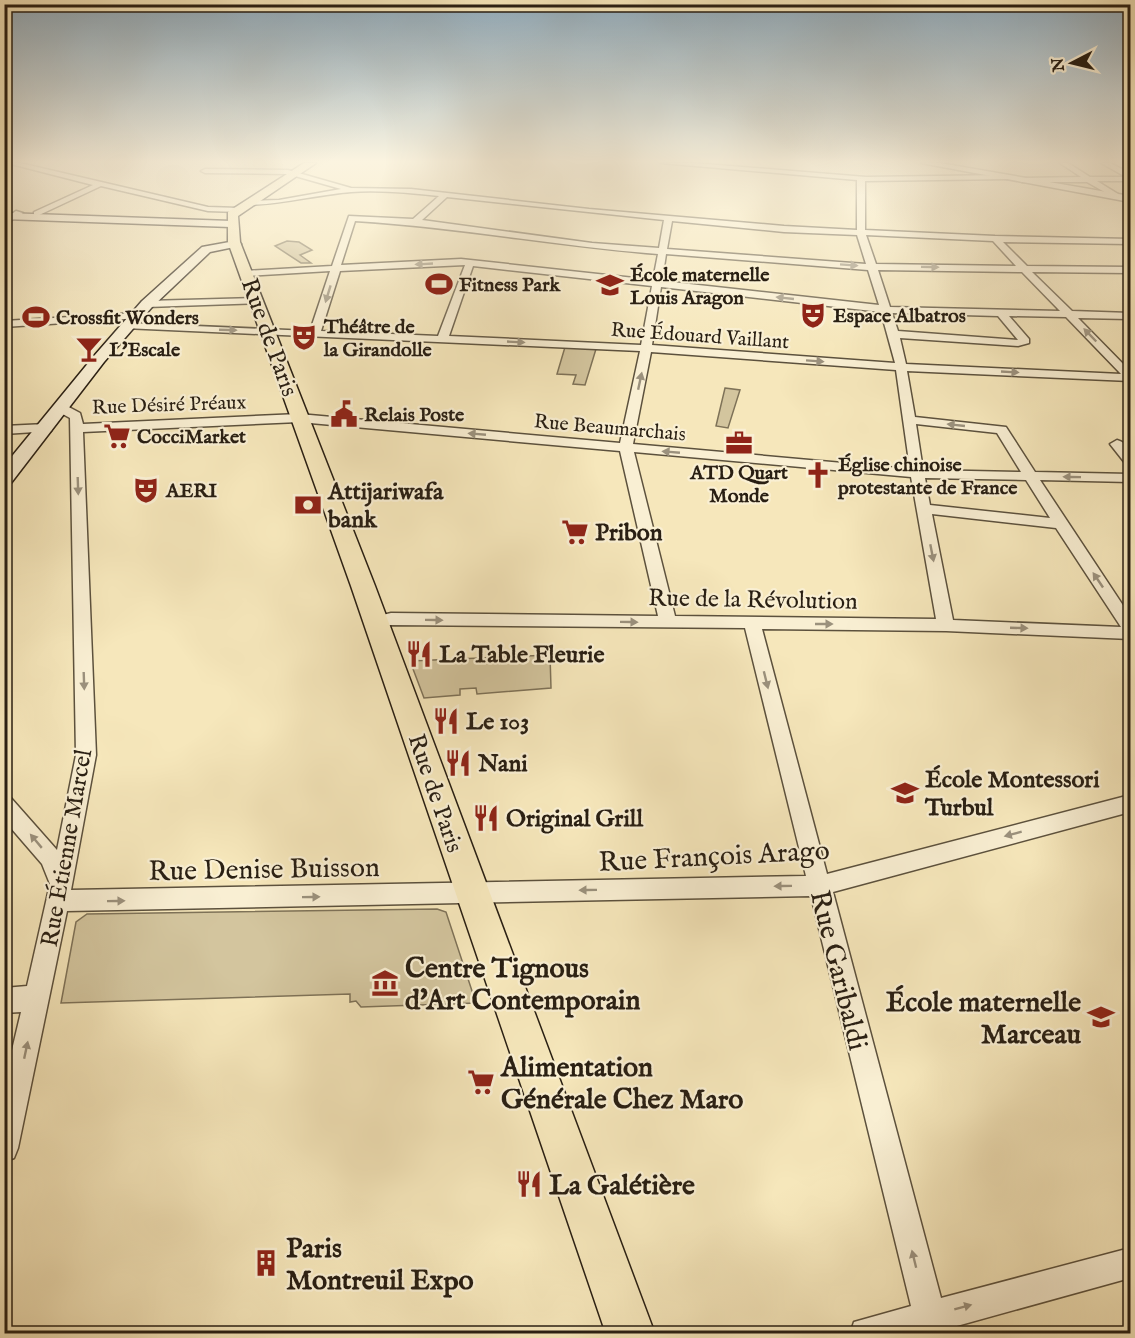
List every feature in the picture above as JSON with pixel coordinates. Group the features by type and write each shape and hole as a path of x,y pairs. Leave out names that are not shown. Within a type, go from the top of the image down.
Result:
{"main road":[{"name":"Rue de Paris","path":"231,225 244,268 376,622 471,893 632,1334"},
{"path":"4,479 132,321 206,249 244,268"}],"street":[{"path":"315,333 349,225"},
{"path":"440,225 591,246 872,267 1131,270"},
{"path":"667,225 626,447 668,622"},
{"path":"757,225 995,239 1131,241"},
{"path":"861,225 861,233 894,334 902,367 923,509 946,625"},
{"path":"995,239 1131,377"},
{"path":"1115,241 1124,251"},
{"path":"443,338 470,263"},
{"path":"147,304 244,268 335,268 470,263 885,309 1131,316"},
{"path":"894,334 1018,343 1025,341 1001,313"},
{"name":"Rue Édouard Vaillant","path":"4,324 132,321 267,331 646,348 902,367 1131,377"},
{"path":"61,408 76,416 76,428"},
{"name":"Rue Désiré Préaux","path":"76,428 299,418"},
{"name":"Rue Beaumarchais","path":"299,418 918,474 1131,478"},
{"path":"910,420 1001,430 1131,628"},
{"path":"4,430 45,428"},
{"name":"Rue Étienne Marcel","path":"4,1148 86,755 76,428"},
{"path":"1124,444 1131,460"},
{"path":"923,509 1061,524"},
{"name":"Rue de la Révolution","path":"376,622 391,619 946,625 1131,633"},
{"name":"Rue Garibaldi","path":"752,624 930,1316"},
{"name":"Rue François Arago","path":"471,893 819,886 1131,803"},
{"path":"4,804 50,858 59,892"},
{"name":"Rue Denise Buisson","path":"59,892 471,893"},
{"path":"4,1000 37,998"},
{"path":"866,1334 1131,1263"}],"shaded area":[{"path":"287,241 299,242 312,250 300,255 311,263 301,263 275,246"},
{"path":"565,347 596,349 585,385 573,384 576,375 557,374"},
{"path":"725,388 740,390 728,428 716,426"},
{"path":"550,655 551,688 477,694 476,688 460,689 460,695 424,698 410,661"},
{"path":"437,909 446,912 476,1003 361,1007 356,1001 350,1002 350,994 61,1003 76,922 87,914"}],"place":[{"name":"Fitness Park","path":"439,284"},
{"name":"École maternelle Louis Aragon","path":"610,285"},
{"name":"Espace Albatros","path":"813,315"},
{"name":"Crossfit Wonders","path":"36,317"},
{"name":"Théâtre de la Girandolle","path":"304,337"},
{"name":"L'Escale","path":"89,349"},
{"name":"Relais Poste","path":"344,414"},
{"name":"CocciMarket","path":"117,436"},
{"name":"ATD Quart Monde","path":"739,443"},
{"name":"Église chinoise protestante de France","path":"818,475"},
{"name":"AERI","path":"146,490"},
{"name":"Attijariwafa bank","path":"308,505"},
{"name":"Pribon","path":"575,532"},
{"name":"La Table Fleurie","path":"419,654"},
{"name":"Le 103","path":"446,721"},
{"name":"Nani","path":"458,763"},
{"name":"École Montessori Turbul","path":"905,793"},
{"name":"Original Grill","path":"486,818"},
{"name":"Centre Tignous d'Art Contemporain","path":"385,983"},
{"name":"École maternelle Marceau","path":"1101,1017"},
{"name":"Alimentation Générale Chez Maro","path":"481,1082"},
{"name":"La Galétière","path":"529,1184"},
{"name":"Paris Montreuil Expo","path":"266,1263"}]}
